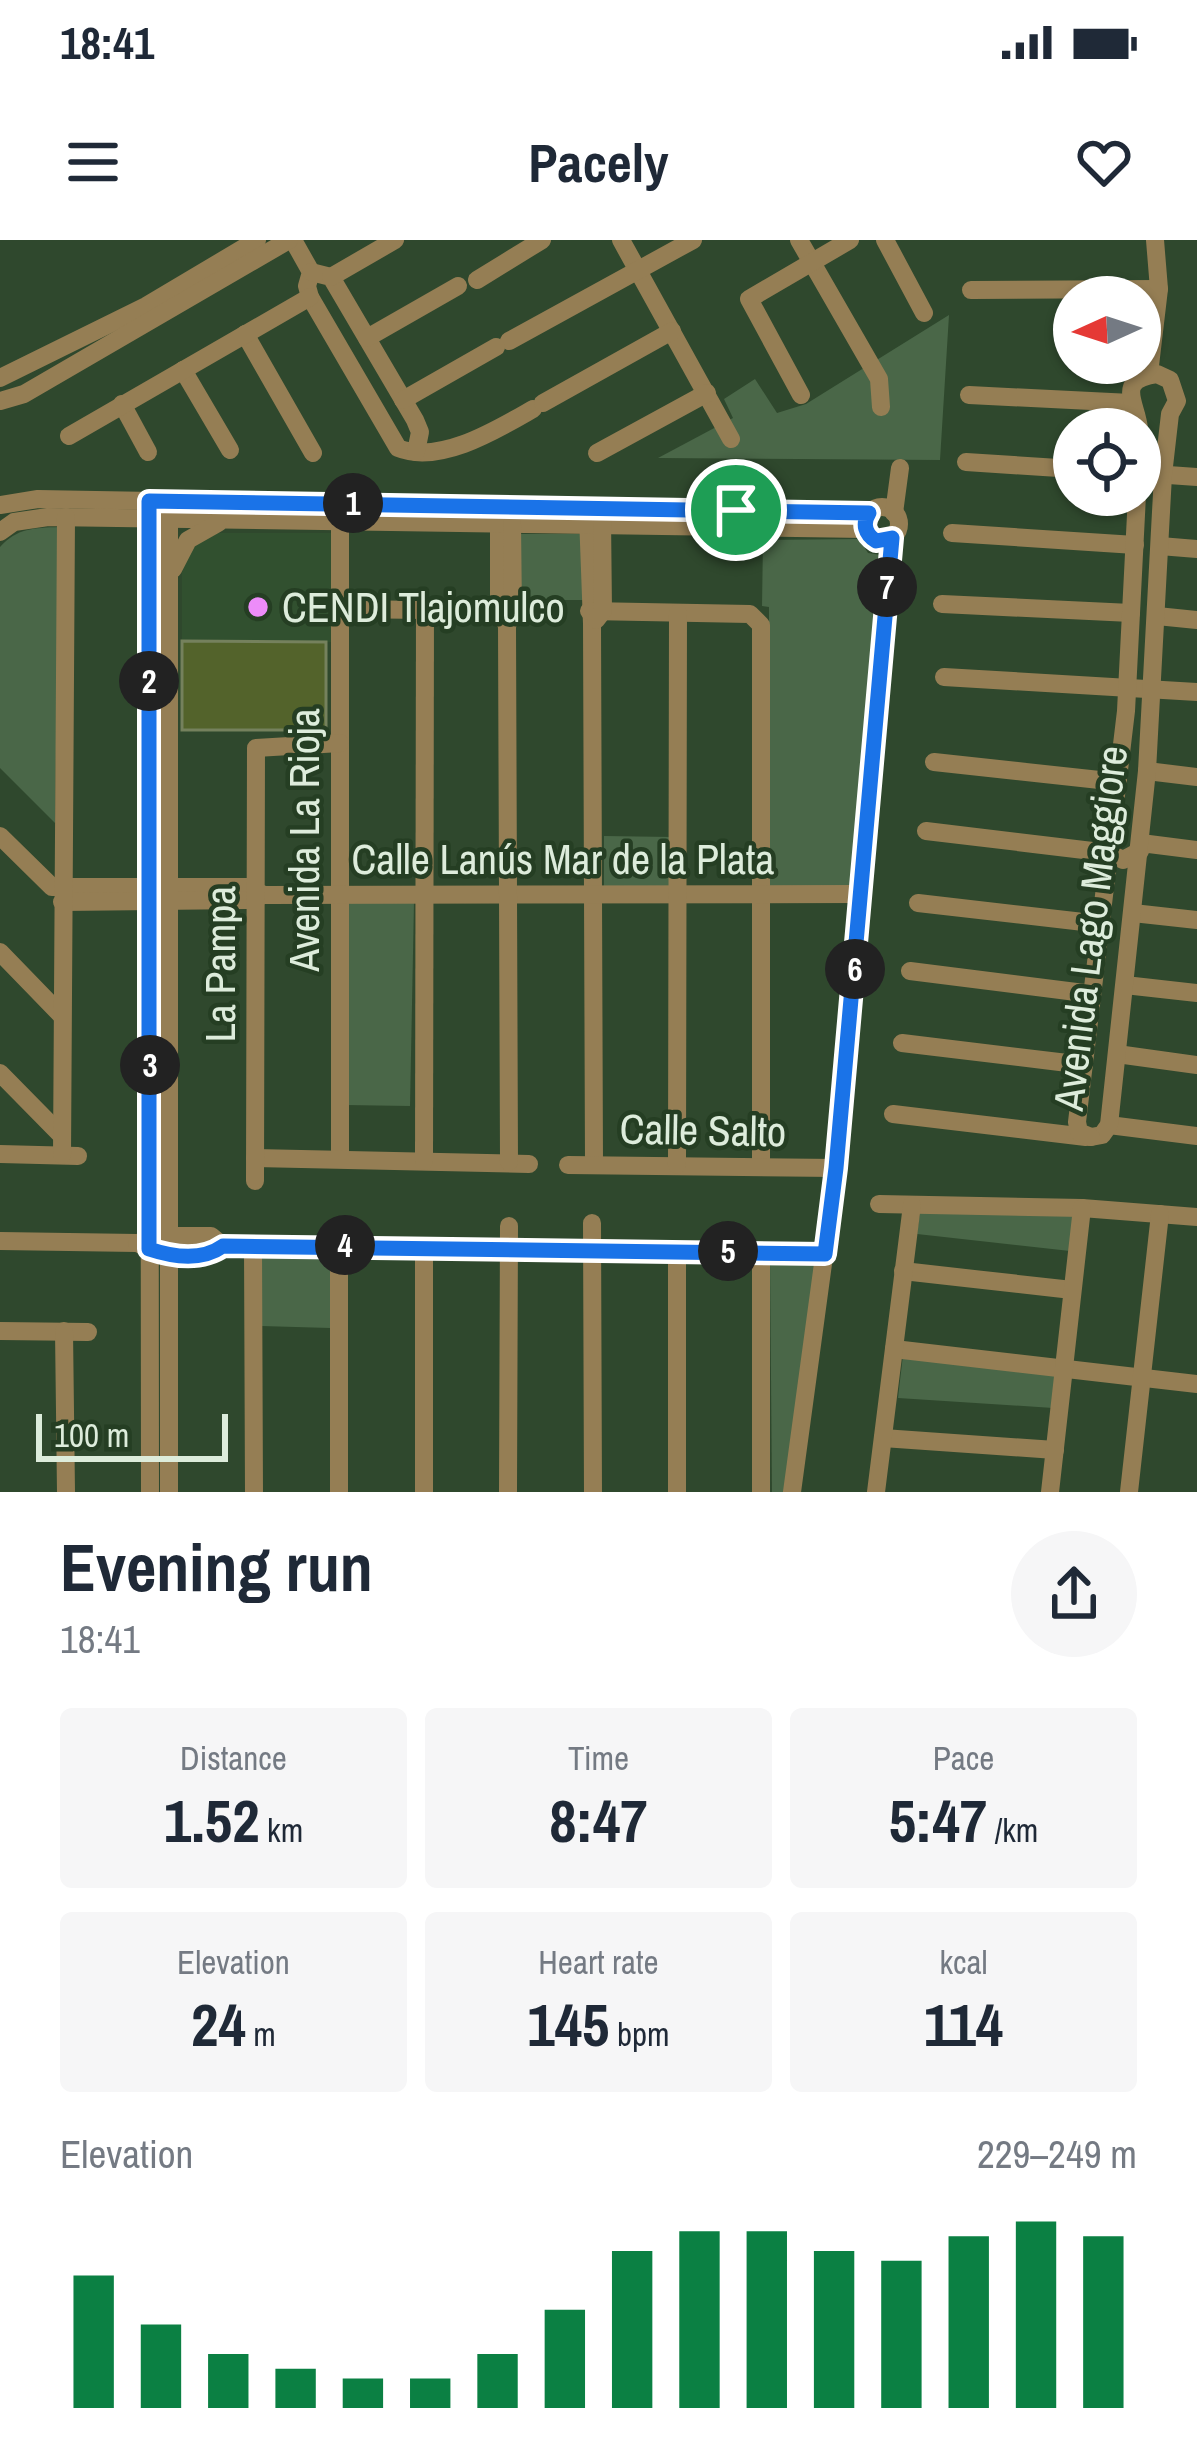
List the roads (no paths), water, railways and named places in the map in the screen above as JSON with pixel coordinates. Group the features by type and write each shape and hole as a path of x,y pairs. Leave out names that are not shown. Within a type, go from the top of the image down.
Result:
{"street":[{"path":"0,401 24,394 257,240"},
{"path":"0,378 120,329 291,240 311,272 332,277 395,240"},
{"path":"367,338 542,240"},
{"path":"621,240 730,439"},
{"path":"403,400 693,240"},
{"path":"799,240 879,379 880,407"},
{"path":"801,395 748,299 850,240"},
{"path":"884,240 924,313"},
{"path":"1154,240 1158,276"},
{"path":"311,272 310,297 398,448 416,452 474,442 672,331"},
{"path":"332,277 420,432 416,452"},
{"path":"971,290 1053,290"},
{"path":"68,436 310,297"},
{"path":"245,334 313,453"},
{"path":"183,370 230,450"},
{"path":"1161,377 1170,380 1175,389 1175,407 1197,408"},
{"path":"1132,408 1132,388 1137,384"},
{"path":"597,453 707,393"},
{"path":"969,395 1131,403"},
{"path":"122,404 148,452"},
{"name":"Avenida Lago Maggiore","path":"1136,516 1128,688 1076,1126 1091,1137 1102,1135 1109,1125 1148,771 1163,475 1170,414 1175,407"},
{"path":"966,462 1053,468"},
{"path":"792,1492 836,1168 900,468"},
{"path":"1163,475 1197,477"},
{"path":"0,505 21,500 159,510 867,521 884,508 894,513"},
{"path":"150,1492 170,580 159,510"},
{"path":"159,510 149,580 160,894"},
{"path":"0,532 14,521 32,518 98,518 159,510 233,520 506,524 595,516"},
{"path":"593,1164 595,516"},
{"path":"66,517 56,891 67,1149"},
{"path":"98,518 119,524 137,540 149,580"},
{"path":"170,580 188,540 209,525 233,520"},
{"name":"Avenida La Rioja","path":"340,521 340,1159"},
{"path":"867,521 876,541 892,538"},
{"path":"255,1158 519,1163 508,895 506,524"},
{"path":"952,533 1135,545"},
{"path":"1160,546 1197,549"},
{"path":"942,604 1132,613"},
{"path":"341,609 507,616"},
{"path":"424,1161 425,610"},
{"path":"677,1165 678,613"},
{"path":"595,616 757,617 761,625 760,1167"},
{"path":"1157,616 1197,620"},
{"path":"944,677 1197,692"},
{"name":"La Pampa","path":"255,1181 256,748 340,743"},
{"path":"934,762 1118,782"},
{"path":"1148,771 1197,777"},
{"path":"926,831 1109,853 1123,860 1140,847 1197,850"},
{"path":"0,836 56,891"},
{"name":"Calle Lanús Mar de la Plata","path":"56,891 861,894"},
{"path":"918,903 1100,924"},
{"path":"1133,913 1197,920"},
{"path":"0,952 62,1016"},
{"path":"910,971 1092,994"},
{"path":"1125,985 1197,992"},
{"path":"902,1042 1084,1065"},
{"path":"1117,1054 1197,1065"},
{"path":"0,1073 67,1149"},
{"path":"893,1114 1091,1137"},
{"path":"1109,1125 1197,1136"},
{"path":"0,1154 67,1149"},
{"name":"Calle Salto","path":"568,1165 836,1168"},
{"path":"879,1204 1082,1208 1197,1217"},
{"path":"876,1492 912,1205"},
{"path":"1050,1492 1082,1208"},
{"path":"1129,1492 1160,1214"},
{"path":"592,1223 593,1492"},
{"path":"508,1492 509,1226"},
{"path":"0,1241 155,1244 211,1255 223,1246 339,1245 825,1254"},
{"path":"155,1244 169,1492"},
{"path":"339,1245 339,1492"},
{"path":"253,1246 254,1492"},
{"path":"424,1246 424,1492"},
{"path":"676,1492 677,1250"},
{"path":"760,1251 761,1492"},
{"path":"903,1271 1072,1290"},
{"path":"0,1331 88,1331"},
{"path":"64,1331 66,1492"},
{"path":"893,1349 1197,1384"},
{"path":"883,1438 1055,1450"}],"place":[{"name":"CENDI Tlajomulco","path":"258,607"}]}
